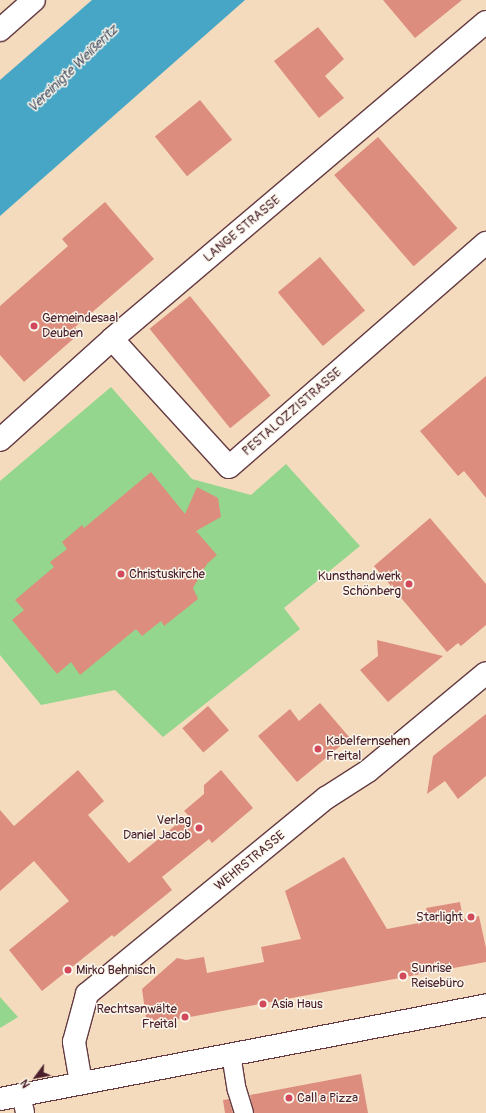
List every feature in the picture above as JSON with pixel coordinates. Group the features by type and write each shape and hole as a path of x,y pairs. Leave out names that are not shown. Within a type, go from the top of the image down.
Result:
{"street":[{"path":"0,30 34,0"},
{"name":"LANGE STRASSE","path":"0,440 112,339 486,22"},
{"name":"PESTALOZZISTRASSE","path":"112,339 230,467 486,243"},
{"name":"WEHRSTRASSE","path":"81,1083 74,1042 87,994 326,798 368,771 486,673"},
{"path":"0,1099 23,1104 81,1083 486,1005"}],"lane":[{"path":"231,1054 244,1113"}],"green space":[{"path":"111,387 192,479 251,495 286,464 360,546 284,608 300,629 163,737 115,690 41,705 0,655 0,481"},
{"path":"0,997 18,1017 0,1028"}],"water":[{"name":"Vereinigte Weißeritz","path":"92,0 245,0 0,216 0,80"}],"building":[{"path":"383,0 462,0 415,38"},
{"path":"318,27 344,59 325,76 344,98 319,118 274,61"},
{"path":"200,100 232,140 187,176 155,137"},
{"path":"378,137 457,228 414,266 334,175"},
{"path":"105,202 154,259 75,327 80,333 24,382 0,355 0,306 68,246 62,239"},
{"path":"320,257 365,311 323,346 278,292"},
{"path":"190,296 271,395 230,428 150,329"},
{"path":"486,376 486,498 464,471 458,476 420,431"},
{"name":"Christuskirche","path":"151,472 185,514 197,487 218,498 221,517 196,531 217,555 207,564 193,588 198,599 164,626 161,621 142,636 136,629 80,675 71,662 57,674 12,620 24,610 15,600 54,567 50,562 67,549 62,542 82,525 84,528"},
{"path":"430,518 486,584 486,625 461,646 458,643 447,652 374,566"},
{"path":"377,640 443,656 388,702 360,670 378,656"},
{"path":"320,703 350,738 297,782 258,736 290,709 299,721"},
{"path":"208,706 229,730 203,752 182,728"},
{"path":"486,714 486,776 458,799 445,781 427,794 433,756"},
{"path":"78,770 104,801 88,815 129,863 188,815 184,811 204,794 204,785 221,770 253,808 212,843 209,839 162,877 172,890 114,937 112,935 42,991 9,950 69,901 34,861 0,891 0,810 14,826"},
{"path":"344,857 387,929 429,921 426,908 460,902 463,919 479,916 486,948 486,962 147,1025 142,989 177,958 186,960 204,957 207,973 264,962 261,947 301,939 285,891"},
{"path":"361,1074 368,1113 254,1113 250,1095"},
{"path":"229,1099 233,1113 225,1113 223,1100"}],"place":[{"name":"Gemeindesaal Deuben","path":"34,326"},
{"name":"Christuskirche","path":"121,574"},
{"name":"Kunsthandwerk Schönberg","path":"409,584"},
{"name":"Kabelfernsehen Freital","path":"318,749"},
{"name":"Verlag Daniel Jacob","path":"199,828"},
{"name":"Starlight","path":"471,917"},
{"name":"Mirko Behnisch","path":"68,970"},
{"name":"Sunrise Reisebüro","path":"403,976"},
{"name":"Asia Haus","path":"263,1004"},
{"name":"Rechtsanwälte Freital","path":"185,1017"},
{"name":"Call a Pizza","path":"289,1098"}]}
